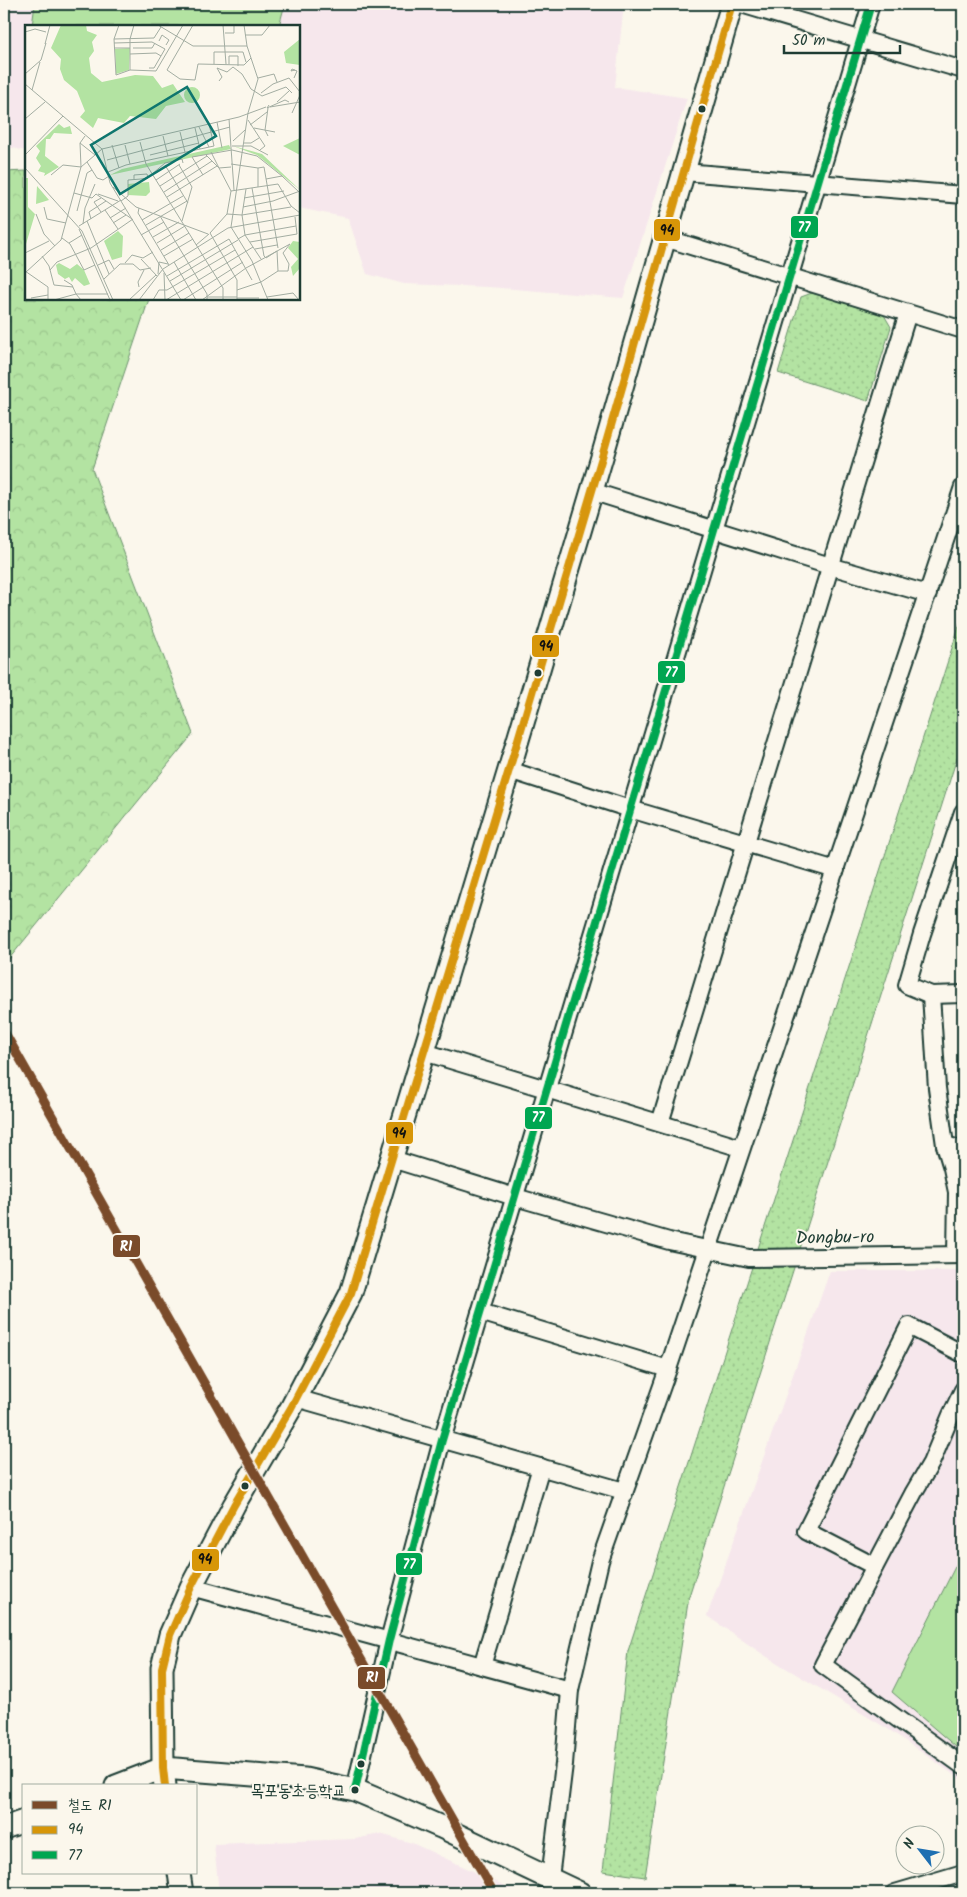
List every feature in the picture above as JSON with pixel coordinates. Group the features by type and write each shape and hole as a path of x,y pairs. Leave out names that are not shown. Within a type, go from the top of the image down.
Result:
{"street":[{"path":"164,1777 162,1668 170,1635 191,1587 234,1505 296,1398 351,1293 509,770 732,4"},
{"path":"741,4 963,70"},
{"path":"354,1790 390,1640 442,1440 870,4"},
{"path":"684,172 963,195"},
{"path":"665,238 963,330"},
{"path":"660,1123 908,313"},
{"path":"550,1878 564,1764 570,1690 600,1561 708,1250 963,487"},
{"path":"591,491 830,566 928,594"},
{"path":"509,770 630,809 836,870"},
{"path":"963,812 907,985 931,995 963,994"},
{"path":"931,995 937,1088 945,1145 952,1168 956,1192 959,1255"},
{"path":"424,1052 742,1148"},
{"path":"945,1145 963,1150"},
{"name":"Dongbu-ro","path":"392,1159 515,1197 669,1241 749,1258 959,1255"},
{"path":"480,1312 668,1368"},
{"path":"874,1566 806,1531 910,1326 963,1354"},
{"path":"963,1390 931,1463 874,1566 823,1665 963,1766"},
{"path":"296,1398 624,1491"},
{"path":"482,1666 541,1467"},
{"path":"191,1587 570,1690"},
{"path":"127,1784 164,1777 305,1779 354,1790 441,1826 580,1893"},
{"path":"4,1828 22,1822"},
{"path":"895,1893 963,1873"},
{"path":"179,1874 182,1893"}],"shaded area":[{"path":"4,4 624,4 615,87 687,98 623,298 489,287 404,284 367,274 348,218 300,208 300,25 25,25 25,151 4,146"},
{"path":"830,1271 963,1271 963,1781 888,1729 764,1655 707,1616"},
{"name":"목포동초등학교","path":"380,1834 412,1843 512,1889 514,1893 219,1893 214,1844 355,1839"}],"green space":[{"path":"35,4 285,4 279,25 32,25"},
{"path":"25,171 25,300 149,300 92,469 193,734 4,965 4,172"},
{"path":"812,293 884,315 891,327 868,401 778,373 801,297"},
{"path":"963,614 963,739 689,1596 645,1877 603,1871 628,1651"},
{"path":"963,1551 963,1753 892,1692"}],"rail line":[{"name":"R1","path":"4,1031 494,1893"}],"transit line":[{"name":"94","path":"165,1784 162,1668 170,1635 191,1587 234,1505 291,1408 351,1293 602,457 732,4"},
{"name":"77","path":"355,1790 389,1640 442,1440 871,4"}],"place":[{"name":"목포동초등학교","path":"355,1790"}]}
